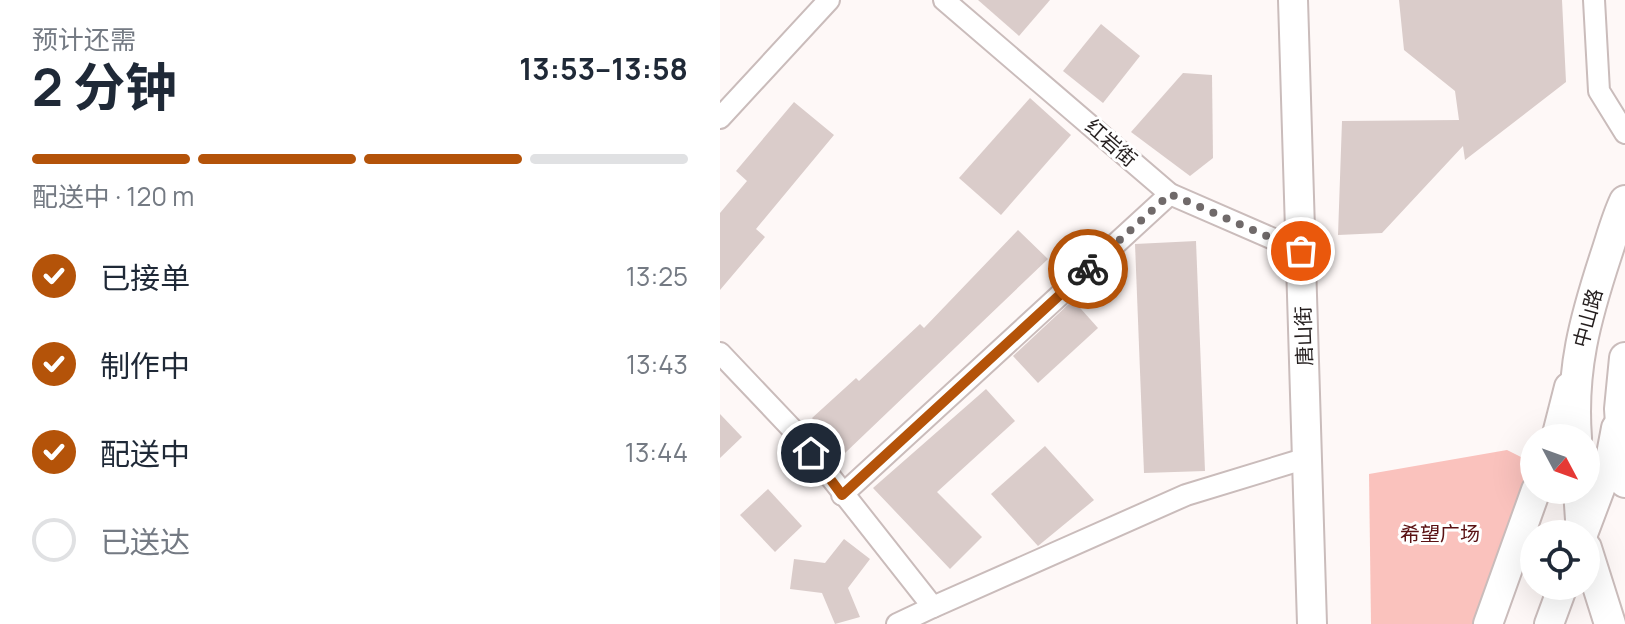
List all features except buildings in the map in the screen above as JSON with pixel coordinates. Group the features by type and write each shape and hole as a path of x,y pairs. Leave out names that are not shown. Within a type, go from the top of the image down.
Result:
{"main road":[{"name":"唐山街","path":"1293,0 1312,624"},
{"name":"中山路","path":"1575,424 1573,393 1578,351 1588,308 1625,201"},
{"path":"1560,424 1578,351"},
{"path":"1625,358 1625,482"},
{"path":"1588,520 1609,465 1623,407"},
{"path":"1488,624 1531,504"},
{"path":"1600,592 1610,624"},
{"path":"1549,624 1558,600"}],"street":[{"path":"720,118 829,0"},
{"name":"红岩街","path":"944,0 1170,194 1301,251"},
{"path":"1594,0 1599,91 1625,133"},
{"path":"842,495 1170,194"},
{"path":"720,353 795,432 933,607"},
{"path":"897,624 1186,495 1307,458"}],"green space":[{"name":"希望广场","path":"1507,450 1520,456 1521,504 1482,624 1371,624 1369,474"}],"way so far":[{"path":"1088,269 1170,194 1301,251"}],"route":[{"path":"811,453 842,495 1088,269"}]}
